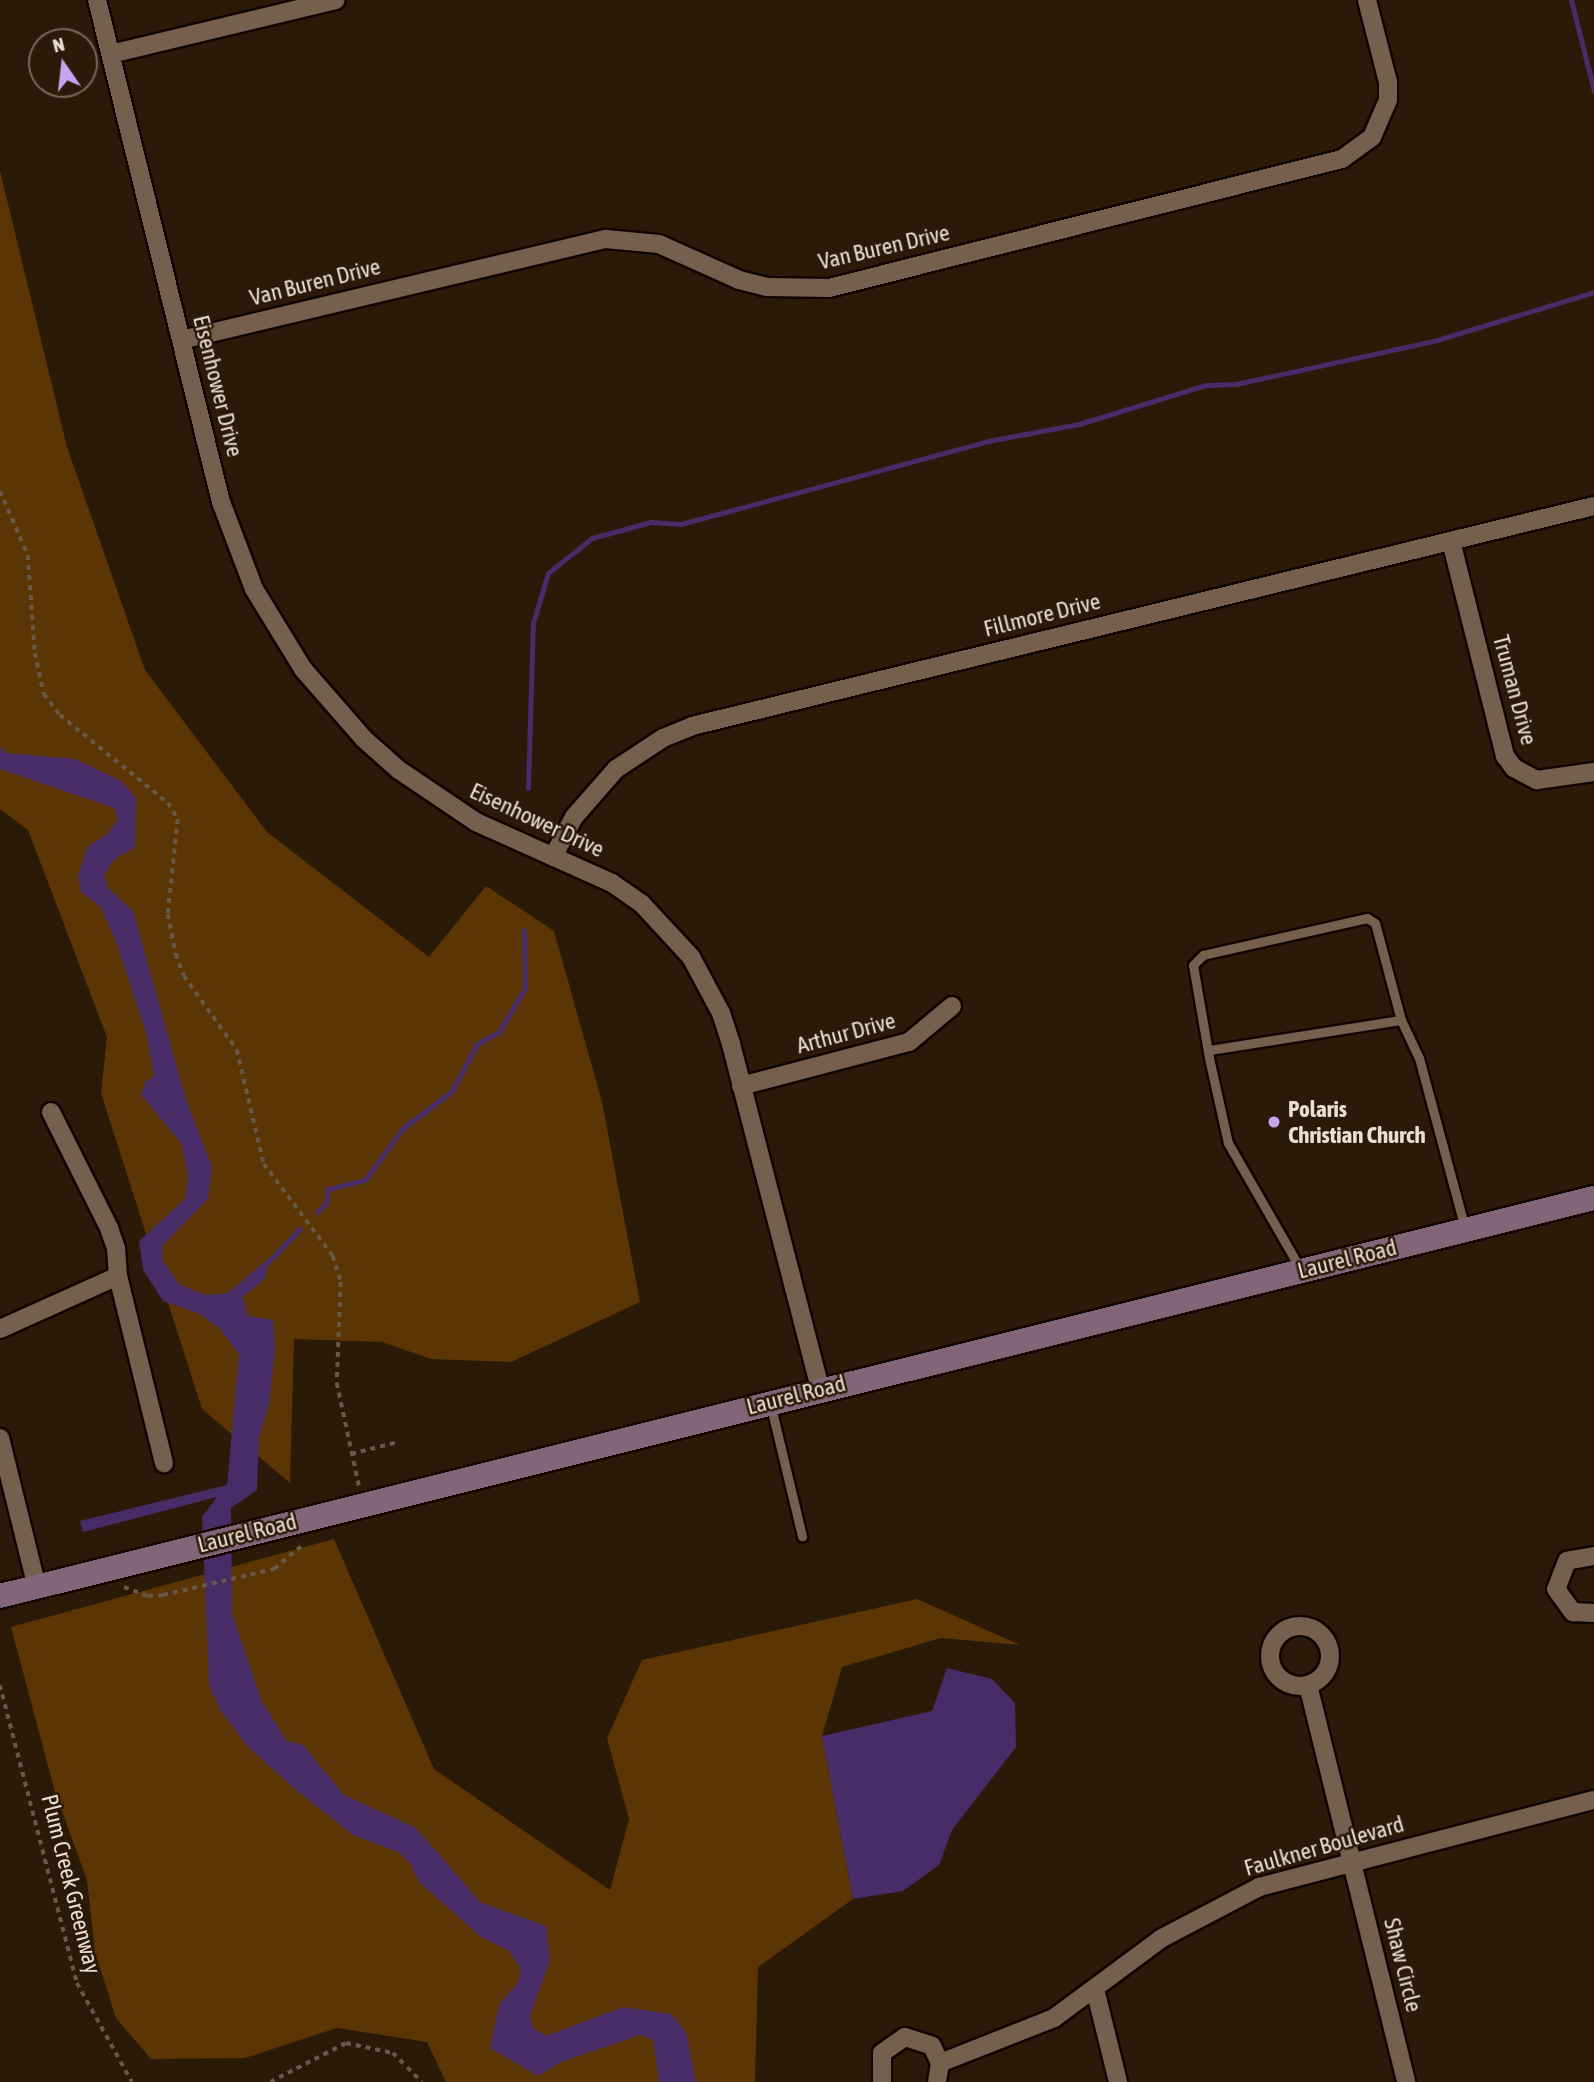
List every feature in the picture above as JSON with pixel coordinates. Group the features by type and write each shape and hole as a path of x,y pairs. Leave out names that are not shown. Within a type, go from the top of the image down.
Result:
{"street":[{"name":"Eisenhower Drive","path":"97,0 181,340 236,546 271,620 303,669 364,739 399,770 476,822 612,883 668,929 708,984 741,1086 820,1389"},
{"path":"111,54 336,0"},
{"name":"Van Buren Drive","path":"181,340 606,239 659,244 739,280 767,287 830,288 1342,159 1372,137 1388,100 1388,82 1367,0"},
{"name":"Fillmore Drive","path":"553,857 574,817 616,769 655,743 692,726 1594,506"},
{"name":"Truman Drive","path":"1451,541 1505,756 1514,768 1536,780 1594,772"},
{"name":"Arthur Drive","path":"741,1086 909,1042 952,1006"},
{"path":"51,1112 113,1238 118,1276 164,1463"},
{"name":"Laurel Road","path":"0,1596 769,1401 1594,1198"},
{"path":"0,1329 118,1276"},
{"path":"0,1438 37,1587"},
{"path":"1594,1556 1567,1561 1556,1588 1573,1612 1594,1614"},
{"name":"Shaw Circle","path":"1308,1685 1406,2082"},
{"name":"Faulkner Boulevard","path":"940,2063 1044,2023 1203,1914 1259,1887 1352,1860 1594,1800"},
{"path":"1095,1989 1118,2082"},
{"path":"882,2082 879,2062 896,2040 924,2040 940,2063 937,2082"}],"lane":[{"path":"1301,1270 1228,1143 1193,965 1198,959 1367,918 1374,923 1401,1020 1416,1049 1465,1230"},
{"path":"1209,1050 1401,1020"},
{"path":"769,1401 802,1536"}],"path":[{"path":"0,491 28,555 35,653 44,694 60,715 168,803 178,819 168,906 176,954 184,976 237,1050 264,1164 333,1256 341,1282 337,1383 363,1503"},
{"path":"351,1454 398,1442"},
{"path":"175,1593 266,1570 286,1561 312,1539"},
{"name":"Plum Creek Greenway","path":"0,1685 77,1983 132,2082"},
{"path":"270,2082 346,2043 393,2053 422,2082"}],"shaded area":[{"path":"0,171 67,447 145,670 267,832 429,957 486,886 554,931 602,1102 640,1302 511,1362 431,1359 382,1342 294,1339 290,1483 202,1409 101,1093 107,1037 28,830 0,809"},
{"path":"0,747 6,753 75,759 121,781 136,798 135,847 115,859 104,874 107,887 133,911 186,1100 212,1167 208,1199 162,1246 162,1260 179,1284 205,1295 228,1293 267,1260 266,1278 243,1297 248,1316 273,1320 275,1348 269,1404 259,1437 257,1490 231,1508 232,1614 262,1702 287,1741 303,1745 344,1795 416,1828 480,1902 546,1926 550,1960 530,2016 533,2028 546,2036 623,2007 671,2014 686,2032 696,2082 659,2082 653,2040 640,2035 561,2062 538,2076 490,2048 499,2005 519,1981 520,1968 509,1951 481,1937 419,1882 410,1863 398,1852 353,1835 296,1790 247,1746 220,1710 209,1685 202,1517 217,1497 83,1532 80,1521 227,1485 239,1354 221,1330 200,1314 163,1301 143,1270 139,1241 185,1199 188,1177 182,1144 141,1095 145,1082 154,1076 147,1036 118,947 101,907 81,892 78,876 88,846 107,834 118,819 114,808 0,769"},
{"path":"334,1539 434,1769 610,1890 629,1819 607,1738 642,1660 917,1599 1020,1645 941,1638 842,1667 822,1736 853,1899 758,1967 755,2082 446,2082 427,2042 337,2028 245,2058 151,2059 116,2018 95,1952 87,1880 55,1792 11,1627"},
{"path":"947,1668 992,1679 1015,1703 1016,1747 952,1830 939,1865 903,1891 853,1899 822,1736 932,1711"}],"waterway":[{"path":"1571,0 1594,91"},
{"path":"528,788 533,623 548,573 592,538 651,522 681,524 988,441 1079,424 1206,385 1236,384 1437,340 1594,292"},
{"path":"317,1212 326,1203 328,1189 365,1180 402,1129 452,1091 477,1044 499,1032 525,988 524,930"},
{"path":"263,1267 300,1229"}],"place":[{"name":"Polaris Christian Church","path":"1274,1122"}]}
